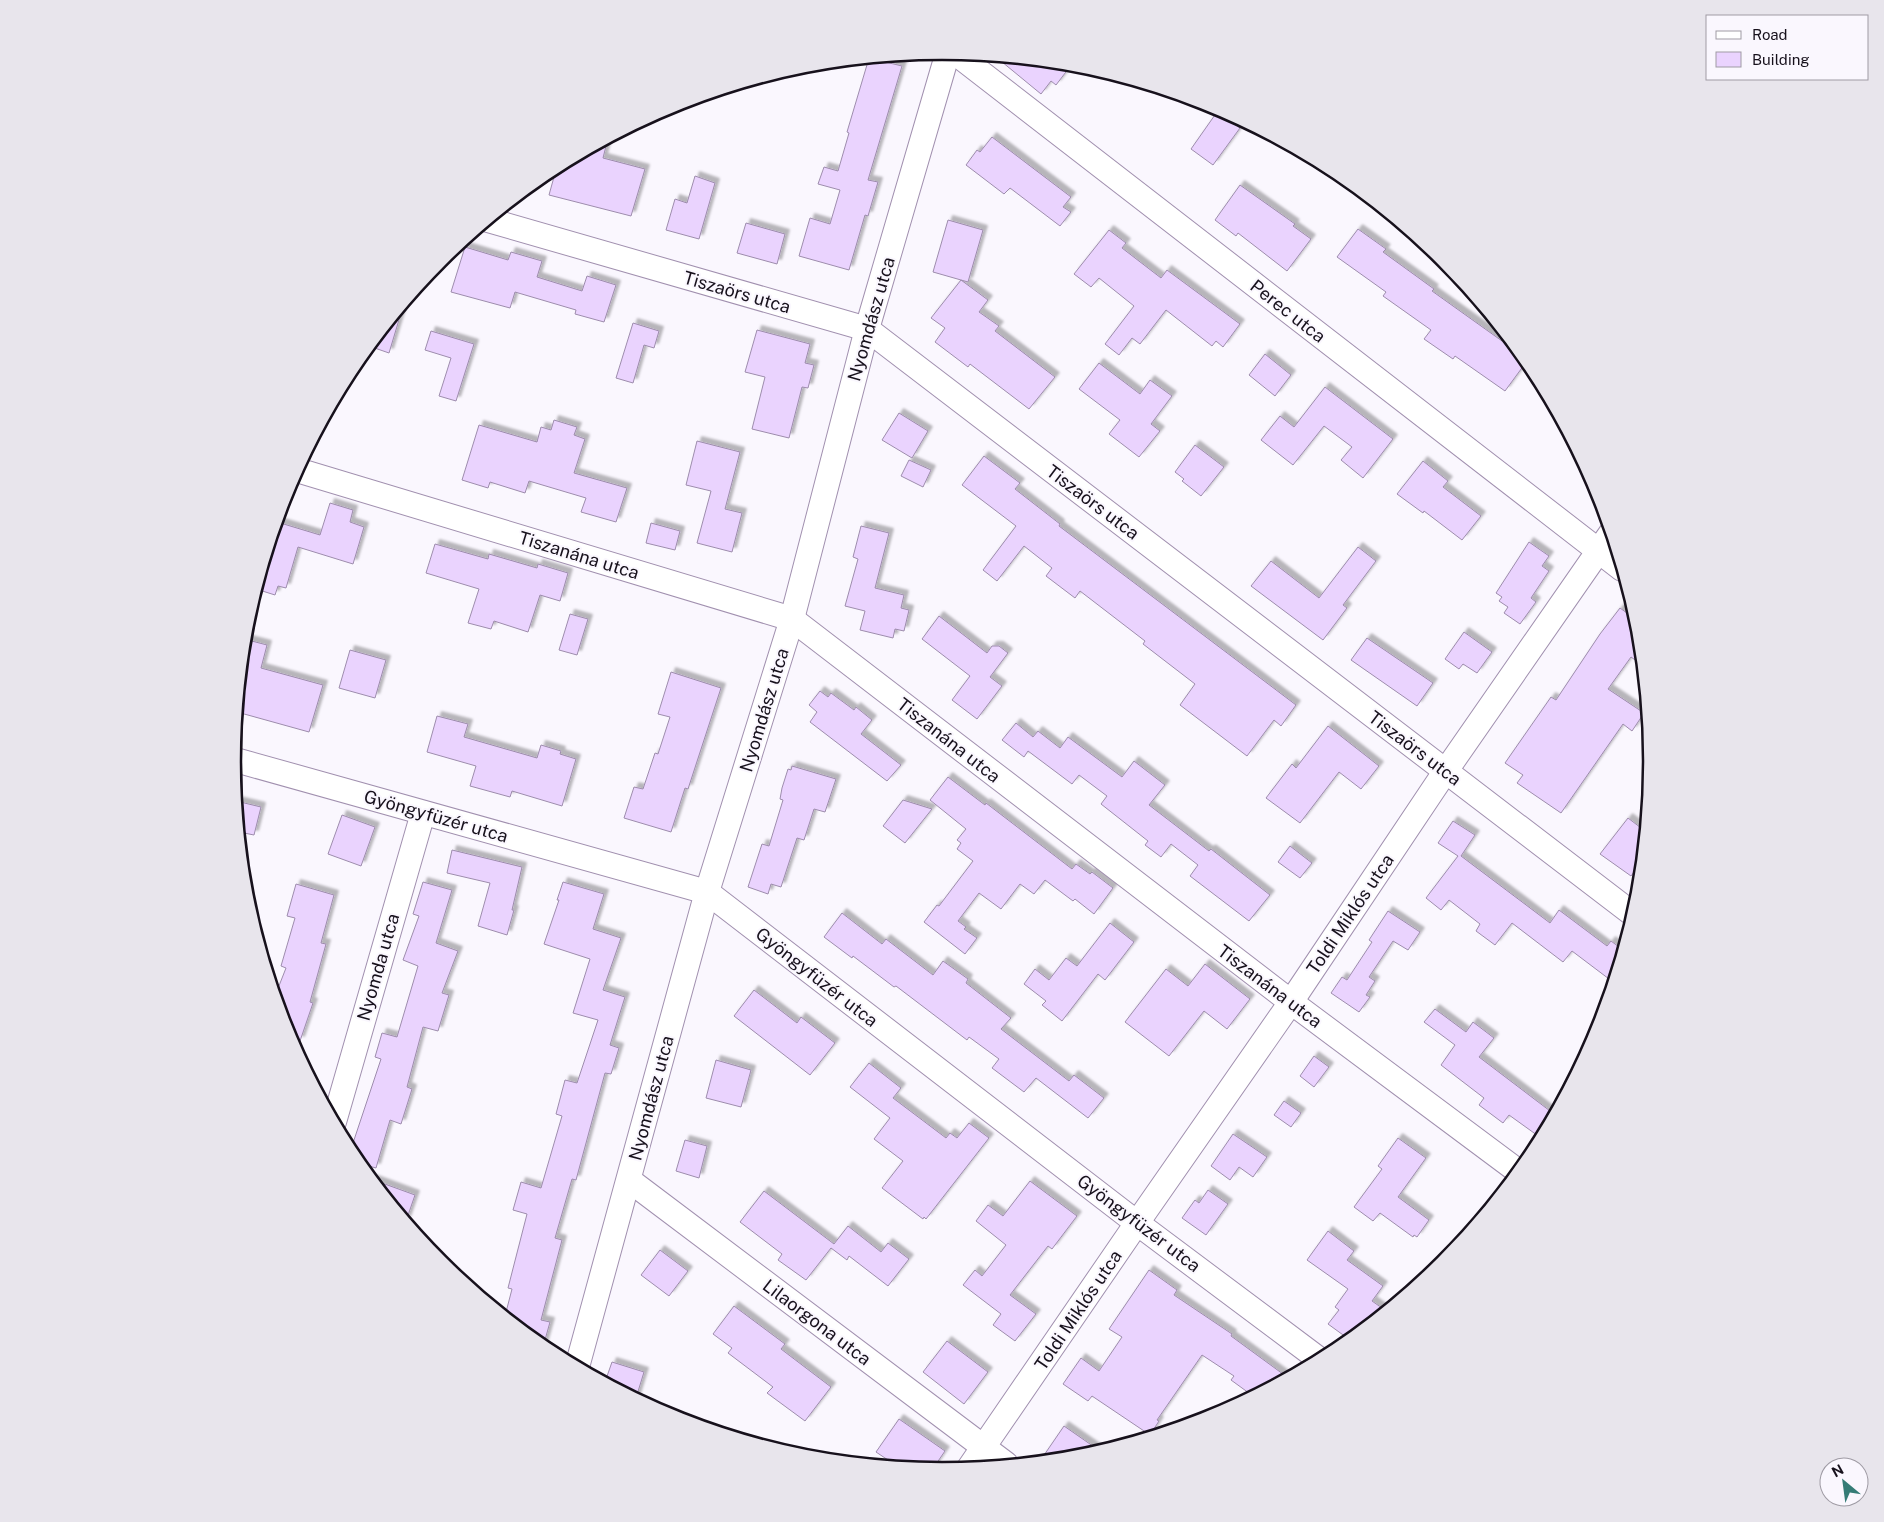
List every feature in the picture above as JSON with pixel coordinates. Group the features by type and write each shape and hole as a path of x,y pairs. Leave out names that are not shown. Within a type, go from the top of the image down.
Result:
{"street":[{"name":"Nyomdász utca","path":"579,1360 707,892 792,619 867,329 946,60"},
{"name":"Perec utca","path":"966,61 1605,542"},
{"name":"Tiszaörs utca","path":"495,222 867,329 1627,910"},
{"name":"Tiszanána utca","path":"304,472 792,619 1291,1002 1512,1168"},
{"name":"Toldi Miklós utca","path":"975,1461 1291,1002 1445,772 1605,542"},
{"name":"Gyöngyfüzér utca","path":"241,761 707,892 1137,1223 1313,1355"},
{"name":"Nyomda utca","path":"336,1113 423,813"},
{"name":"Lilaorgona utca","path":"629,1180 1000,1459"}],"building":[{"path":"888,63 902,66 868,180 878,182 868,216 865,215 849,270 799,256 810,218 830,224 840,190 818,184 824,167 838,171 849,133 847,132 867,65"},
{"path":"1004,63 1067,71 1056,85 1051,81 1041,94"},
{"path":"1215,115 1240,128 1213,165 1191,149"},
{"path":"992,137 1071,197 1063,207 1071,212 1060,226 1010,188 1004,194 966,165 977,150 980,152"},
{"path":"606,146 603,158 645,169 631,216 549,195 554,177"},
{"path":"695,176 715,183 699,239 666,230 675,199 687,203"},
{"path":"1240,185 1295,224 1293,226 1311,239 1287,271 1238,233 1236,236 1215,220"},
{"path":"948,220 983,230 968,282 933,272"},
{"path":"746,223 785,234 777,264 737,253"},
{"path":"1358,229 1386,249 1383,252 1434,289 1432,291 1502,340 1522,368 1505,391 1455,356 1453,359 1424,339 1431,330 1383,296 1386,292 1337,257"},
{"path":"1109,230 1126,243 1122,248 1161,278 1167,270 1240,324 1223,347 1216,341 1212,346 1166,310 1140,344 1132,338 1119,355 1105,344 1134,306 1099,278 1091,287 1074,274"},
{"path":"466,247 508,260 511,252 542,261 537,277 582,291 587,276 616,285 604,322 575,314 576,310 515,292 510,308 451,292"},
{"path":"961,280 988,300 979,312 999,326 995,331 1055,377 1029,409 970,364 968,367 935,342 945,328 931,318"},
{"path":"400,318 389,353 376,348"},
{"path":"633,323 659,331 654,348 644,345 633,383 616,378"},
{"path":"757,330 810,344 805,363 814,365 808,388 802,387 789,438 752,429 765,377 745,372"},
{"path":"431,331 474,344 456,401 439,396 451,358 425,350"},
{"path":"1265,354 1291,375 1275,396 1249,375"},
{"path":"1099,363 1140,394 1150,380 1172,396 1151,424 1160,431 1139,457 1109,434 1120,420 1079,389"},
{"path":"1325,387 1393,439 1363,478 1341,460 1352,447 1324,426 1293,465 1261,440 1280,416 1294,427"},
{"path":"899,413 928,431 912,458 882,440"},
{"path":"554,420 577,427 574,435 585,439 574,473 627,488 616,522 581,512 586,498 529,481 525,493 490,482 488,488 462,480 479,425 537,442 541,427 551,430"},
{"path":"697,441 740,452 725,509 742,513 732,552 697,543 711,491 686,485"},
{"path":"1195,445 1224,467 1201,496 1182,481 1184,479 1175,472"},
{"path":"984,456 1020,483 1015,489 1060,524 1059,526 1296,705 1281,726 1274,720 1247,756 1180,705 1195,684 1143,644 1145,641 1080,591 1075,598 1046,576 1052,568 1024,546 997,581 983,570 1016,526 962,485"},
{"path":"909,460 931,470 923,487 901,476"},
{"path":"1423,461 1448,481 1443,487 1481,516 1462,540 1424,511 1423,513 1397,494"},
{"path":"330,503 353,510 350,522 364,527 353,564 298,547 286,588 278,586 275,595 262,591 283,524 320,535"},
{"path":"651,523 680,531 675,550 646,543"},
{"path":"861,526 889,533 875,588 904,595 901,608 909,610 904,631 895,629 893,638 860,630 865,611 845,606 858,559 853,557"},
{"path":"1529,542 1549,556 1542,566 1549,571 1531,598 1536,602 1520,624 1504,613 1508,607 1499,601 1502,597 1496,593"},
{"path":"435,544 488,559 489,554 537,568 538,564 568,573 560,601 540,595 528,632 494,621 491,629 468,623 479,589 426,573"},
{"path":"1358,547 1376,561 1343,605 1347,608 1323,640 1251,586 1271,561 1319,598"},
{"path":"1620,608 1627,613 1636,660 1631,657 1608,689 1641,711 1641,717 1632,731 1623,724 1561,813 1517,783 1523,775 1505,763 1551,697 1556,700 1600,634"},
{"path":"570,614 588,619 577,655 559,650"},
{"path":"939,616 987,653 992,646 999,646 1008,653 990,677 1002,686 977,719 952,700 970,676 922,639"},
{"path":"1464,632 1492,652 1477,673 1463,664 1459,669 1445,659"},
{"path":"1367,638 1433,683 1417,706 1351,660"},
{"path":"251,641 267,645 261,668 323,685 309,732 243,714"},
{"path":"350,650 386,660 375,698 339,688"},
{"path":"671,672 721,688 688,789 685,788 671,832 624,818 634,787 643,789 655,753 658,754 670,717 658,714"},
{"path":"820,691 828,697 831,693 854,710 856,707 872,720 861,734 901,765 887,781 810,722 817,712 809,705"},
{"path":"437,716 468,724 464,737 537,758 541,745 561,751 560,754 576,759 562,806 512,791 510,797 470,786 476,766 427,752"},
{"path":"1016,723 1033,737 1038,731 1060,748 1068,737 1122,777 1134,761 1165,785 1149,805 1209,851 1211,849 1270,895 1249,921 1190,876 1198,865 1171,844 1161,857 1145,845 1148,841 1101,804 1107,796 1079,775 1072,784 1028,751 1024,757 1002,740"},
{"path":"1328,726 1379,766 1361,789 1339,772 1300,823 1266,798 1292,764 1296,768"},
{"path":"792,766 836,779 825,812 814,809 804,840 797,838 781,887 771,884 768,894 748,887 762,844 769,846 783,800 780,799 782,788 788,769 791,770"},
{"path":"948,777 985,805 986,803 1072,869 1076,864 1090,874 1092,872 1113,888 1094,914 1045,880 1034,894 1020,884 1001,909 979,893 958,921 966,927 964,929 977,938 965,954 924,922 937,905 939,906 973,861 957,849 961,843 957,840 966,829 930,800"},
{"path":"903,800 932,809 905,843 883,826"},
{"path":"243,803 261,807 254,835 245,833"},
{"path":"342,815 375,827 361,866 328,854"},
{"path":"1628,818 1639,827 1634,872 1631,876 1600,854"},
{"path":"1453,821 1475,835 1461,856 1550,923 1559,910 1607,946 1611,941 1618,946 1608,978 1572,951 1563,962 1512,923 1495,945 1476,931 1480,924 1449,900 1441,910 1426,898 1458,856 1438,843"},
{"path":"1290,846 1312,863 1300,878 1278,862"},
{"path":"452,850 522,867 507,935 478,926 490,883 447,873"},
{"path":"423,882 452,890 436,943 458,951 442,993 449,995 438,1031 423,1027 407,1087 412,1089 401,1124 390,1120 376,1168 371,1167 354,1141 381,1059 375,1057 382,1033 397,1037 418,966 403,960 419,916 413,914"},
{"path":"563,882 604,894 593,929 621,938 603,990 625,997 610,1045 619,1048 611,1074 605,1073 576,1180 572,1179 555,1238 562,1240 541,1320 550,1322 545,1339 507,1310 512,1289 508,1288 527,1214 513,1210 521,1182 541,1188 562,1116 556,1114 565,1080 577,1083 598,1020 573,1013 590,959 544,944 559,900 557,900"},
{"path":"296,884 334,895 321,943 326,944 310,1002 313,1003 300,1041 278,987 286,968 281,966 295,918 287,916"},
{"path":"1388,911 1420,932 1408,950 1393,941 1369,977 1375,981 1366,995 1370,997 1359,1012 1331,993 1342,977 1347,980 1372,942 1369,940"},
{"path":"842,913 882,944 886,939 933,975 943,961 968,979 966,983 1011,1018 1001,1029 1069,1081 1074,1075 1104,1098 1088,1118 1036,1078 1024,1092 992,1068 999,1059 969,1037 967,1040 896,986 894,987 824,937"},
{"path":"1110,923 1134,942 1105,980 1098,974 1062,1021 1042,1005 1046,1001 1024,984 1035,969 1049,980 1066,958 1077,966"},
{"path":"1205,964 1250,999 1227,1029 1204,1011 1169,1056 1125,1022 1166,969 1188,986"},
{"path":"754,990 797,1023 801,1017 835,1043 810,1075 734,1016"},
{"path":"1435,1009 1466,1032 1473,1022 1494,1038 1479,1057 1550,1111 1535,1134 1509,1115 1503,1123 1479,1105 1484,1098 1441,1065 1455,1045 1424,1022"},
{"path":"1314,1056 1329,1067 1314,1087 1300,1076"},
{"path":"716,1060 751,1070 741,1107 706,1098"},
{"path":"869,1063 901,1088 893,1098 946,1138 950,1133 957,1138 969,1123 989,1138 926,1219 924,1217 923,1219 882,1188 903,1161 874,1139 890,1118 850,1087"},
{"path":"1284,1101 1301,1113 1291,1127 1274,1115"},
{"path":"1233,1134 1267,1157 1253,1177 1239,1167 1230,1180 1211,1166"},
{"path":"1398,1138 1426,1158 1398,1197 1429,1220 1417,1237 1414,1235 1413,1237 1380,1213 1373,1221 1354,1207 1382,1169 1378,1166"},
{"path":"685,1140 707,1146 699,1178 676,1171"},
{"path":"1030,1181 1077,1216 1052,1249 1048,1246 1010,1295 1036,1314 1015,1341 993,1325 1001,1314 963,1285 975,1270 982,1276 1006,1245 976,1221 988,1205 1003,1216"},
{"path":"383,1183 415,1195 408,1215"},
{"path":"1208,1190 1228,1204 1206,1235 1182,1218 1195,1200 1199,1203"},
{"path":"764,1191 834,1244 848,1226 881,1252 888,1243 909,1259 888,1286 849,1256 847,1260 831,1248 806,1280 778,1260 782,1254 740,1222"},
{"path":"1328,1231 1354,1251 1347,1260 1383,1286 1372,1301 1381,1307 1343,1335 1328,1324 1339,1310 1335,1307 1348,1289 1307,1260"},
{"path":"660,1250 688,1271 669,1296 641,1275"},
{"path":"1149,1270 1177,1290 1174,1295 1232,1334 1231,1336 1282,1373 1248,1392 1231,1380 1234,1376 1202,1355 1157,1420 1159,1421 1154,1429 1145,1432 1092,1396 1088,1401 1063,1384 1081,1358 1099,1371 1122,1337 1109,1329"},
{"path":"734,1306 785,1344 781,1349 831,1387 805,1421 767,1393 773,1387 728,1353 732,1348 713,1334"},
{"path":"947,1341 988,1372 964,1404 923,1372"},
{"path":"612,1362 644,1372 638,1393 607,1377"},
{"path":"899,1419 945,1451 938,1462 887,1459 876,1452"},
{"path":"1064,1426 1092,1446 1079,1449 1045,1454"}]}
